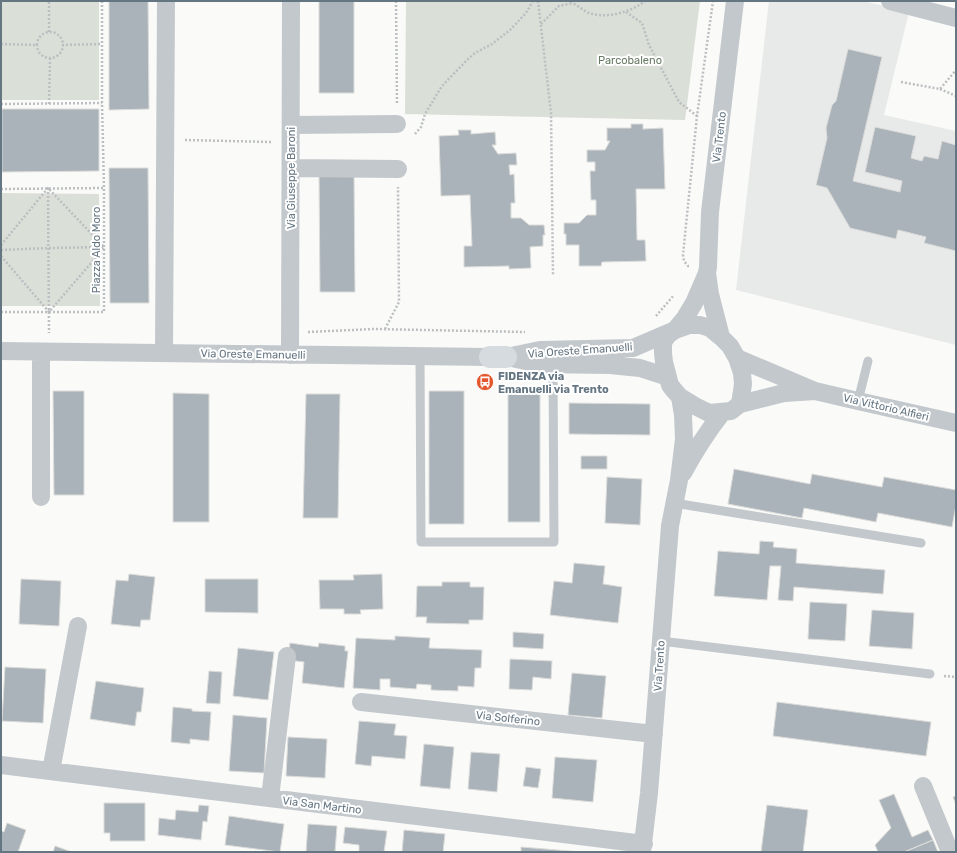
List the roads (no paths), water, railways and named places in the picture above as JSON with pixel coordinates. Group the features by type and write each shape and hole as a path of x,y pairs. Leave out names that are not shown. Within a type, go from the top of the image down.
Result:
{"street":[{"path":"164,353 166,1"},
{"name":"Via Giuseppe Baroni","path":"290,355 291,1"},
{"name":"Via Trento","path":"707,273 710,212 735,1"},
{"path":"890,1 956,18"},
{"path":"291,125 397,124"},
{"path":"291,168 398,169"},
{"path":"707,273 685,318 663,342 664,358 670,385 680,397 709,413 722,413 731,412 740,404 784,393 815,391"},
{"path":"707,273 710,294 721,336"},
{"path":"675,330 689,325 700,325 710,328 721,336 730,346 737,358 742,373 743,384 740,404"},
{"name":"Via Oreste Emanuelli","path":"554,358 633,348 675,330"},
{"name":"Via Oreste Emanuelli","path":"1,351 498,357 540,350 554,358 640,368 668,377"},
{"path":"41,497 45,352"},
{"path":"737,358 815,391"},
{"name":"Via Vittorio Alfieri","path":"815,391 956,423"},
{"path":"679,480 684,439 683,415 680,397"},
{"path":"679,480 694,452 722,413"},
{"name":"Via Trento","path":"643,848 649,794 670,526 679,480"},
{"path":"51,771 78,626"},
{"path":"270,798 287,656"},
{"name":"Via Solferino","path":"361,702 654,734"},
{"name":"Via San Martino","path":"1,765 270,798 643,848"},
{"path":"923,786 950,852"}],"lane":[{"path":"420,357 421,542 554,542 554,358"},
{"path":"858,401 868,361"},
{"path":"674,503 922,544"},
{"path":"661,641 930,674"}],"place":[{"name":"FIDENZA via Emanuelli via Trento","path":"485,382"}],"park label":[{"name":"Parcobaleno","path":"630,60"}]}
